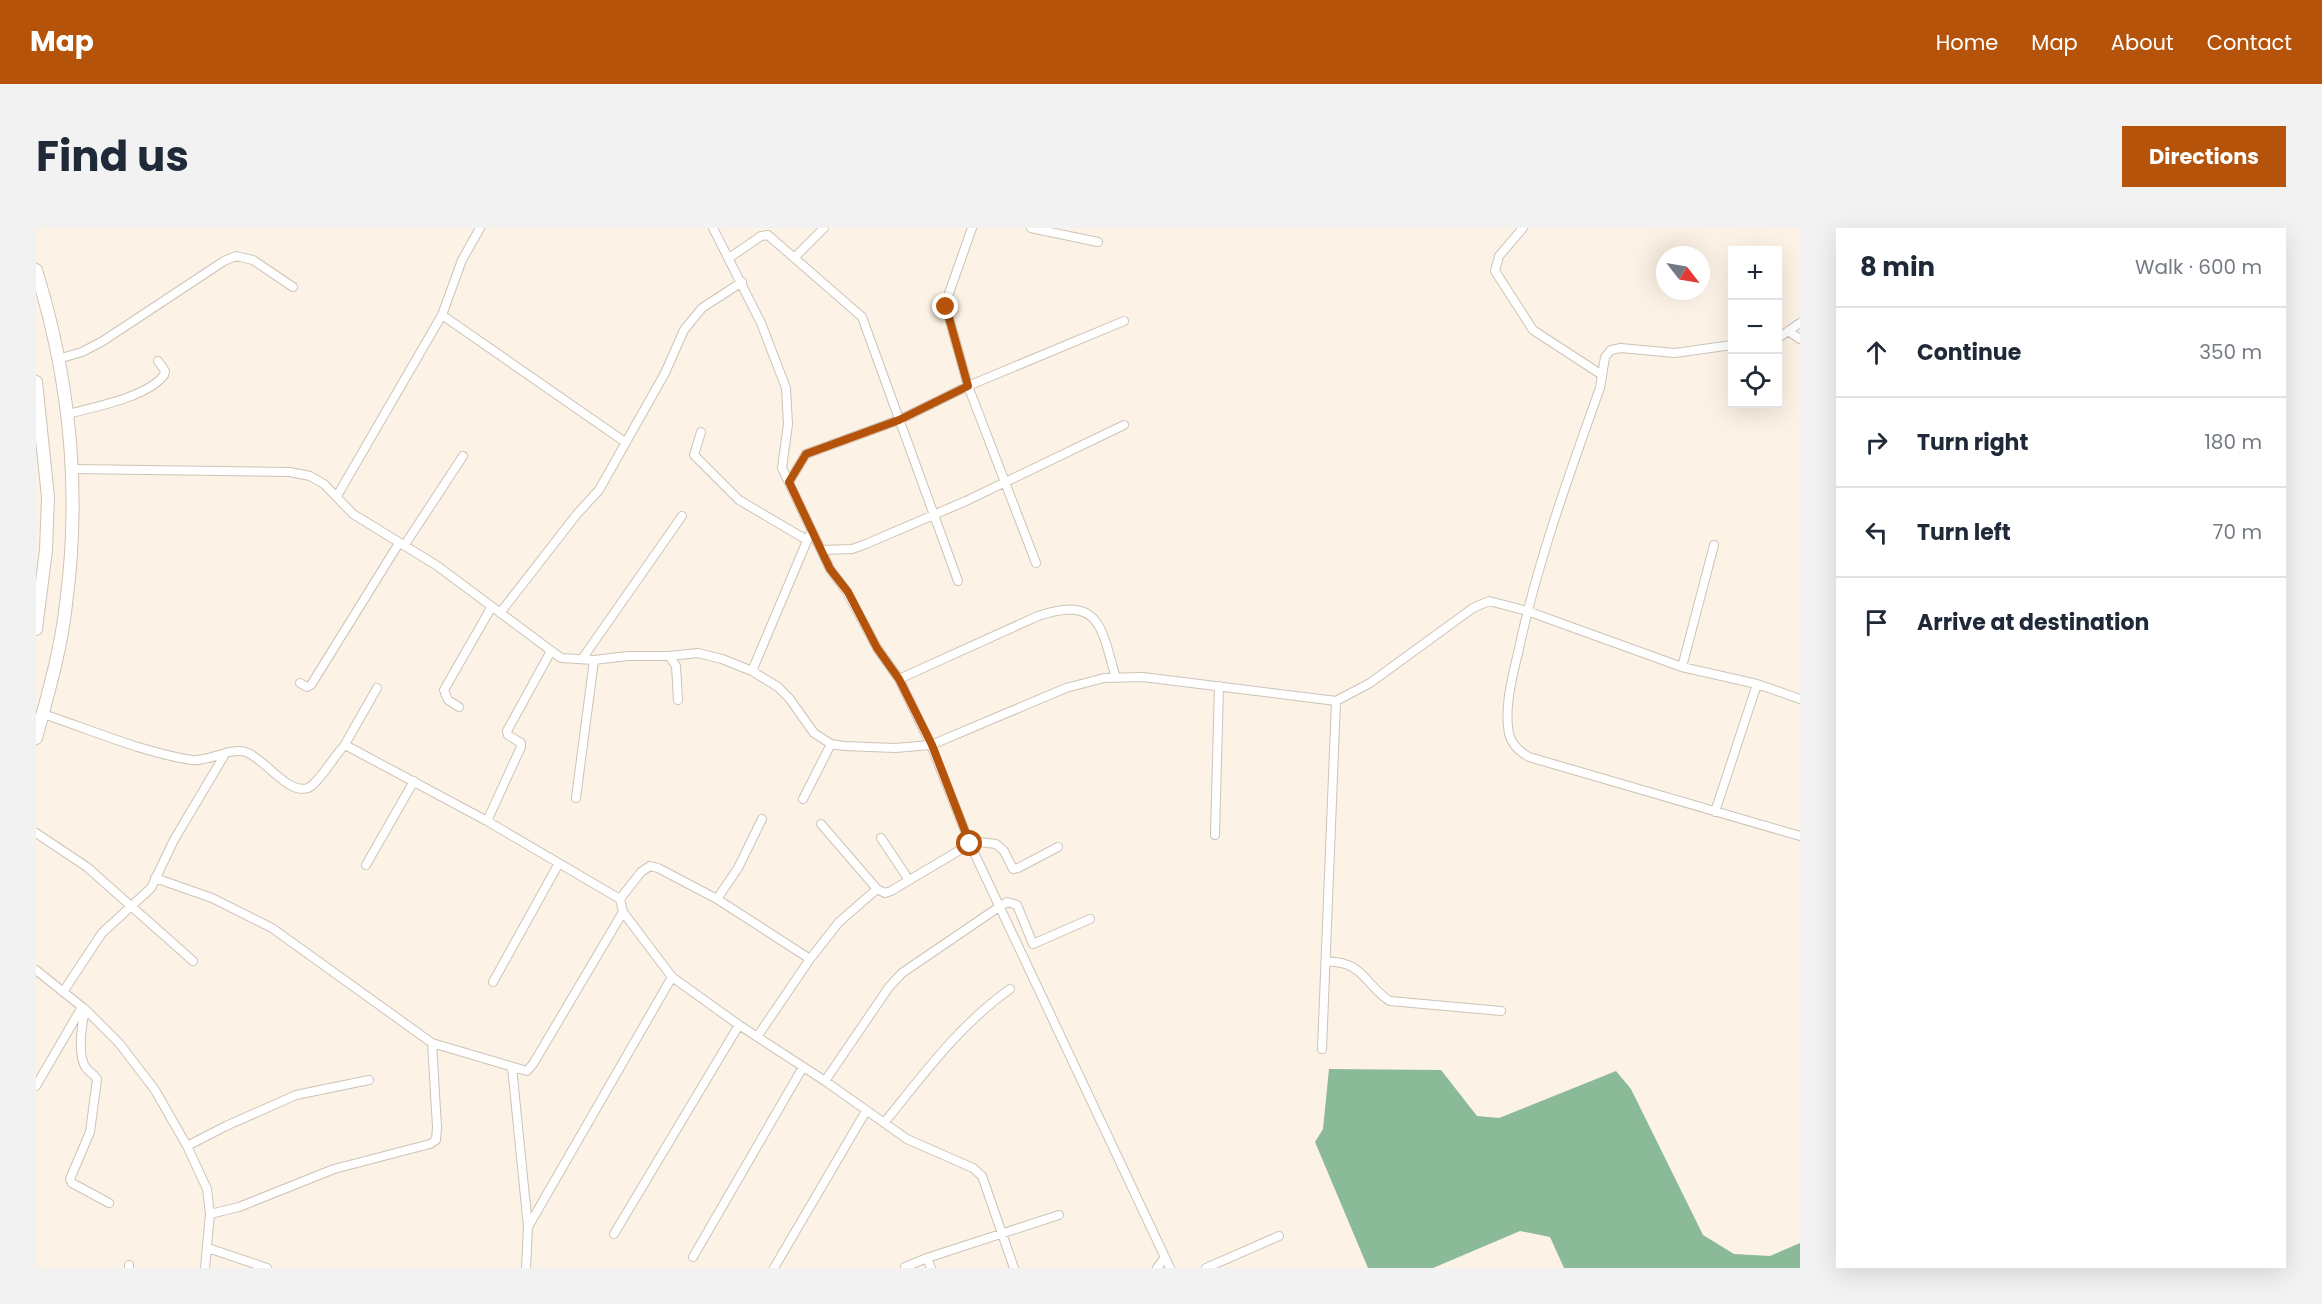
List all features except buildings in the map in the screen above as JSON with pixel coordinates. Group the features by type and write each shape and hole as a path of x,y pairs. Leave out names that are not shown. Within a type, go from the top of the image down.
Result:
{"main road":[{"path":"36,270 53,329 68,414 73,469 73,510 66,605 54,674 36,738"},
{"path":"36,382 48,497 46,550 36,629"}],"street":[{"path":"337,496 442,315 462,260 480,228"},
{"path":"713,228 761,323 786,388 788,424 782,468 830,569 848,592 877,648 899,679 932,745 970,844 1170,1268"},
{"path":"794,258 824,228"},
{"path":"972,228 946,307 968,386 1036,563"},
{"path":"1031,228 1098,242"},
{"path":"1523,228 1499,256 1495,271 1533,330 1602,375"},
{"path":"729,258 761,236 768,235 862,316 958,581"},
{"path":"58,359 82,352 102,341 224,261 236,256 253,260 294,286"},
{"path":"500,613 577,514 599,490 665,373 684,330 702,308 742,282"},
{"path":"442,315 625,442"},
{"path":"789,482 806,454 899,420 968,386 1124,321"},
{"path":"1782,335 1800,323"},
{"path":"1788,331 1800,339"},
{"path":"1728,346 1675,353 1622,348 1611,350 1605,357 1600,388 1527,611 1512,682 1507,719 1509,737 1519,752 1800,836"},
{"path":"68,414 113,402 150,387 164,375 165,371 158,361"},
{"path":"821,550 852,549 1005,483 1124,424"},
{"path":"701,432 694,455 739,500 807,540"},
{"path":"300,683 307,687 311,685 463,456"},
{"path":"73,469 290,472 310,477 324,484 353,514 436,565 561,658 594,660 698,653 722,659 752,671 778,687 789,698 814,733 831,744 870,748 932,745 1066,688 1104,678 1143,677 1336,701 1370,683 1473,608 1489,601 1527,611 1682,667 1757,684 1800,699"},
{"path":"582,659 682,516"},
{"path":"752,671 811,530"},
{"path":"1682,667 1714,545"},
{"path":"459,707 448,700 444,690 491,608"},
{"path":"899,679 1038,616 1060,609 1079,610 1094,617 1101,630 1116,678"},
{"path":"487,821 521,747 521,743 508,735 507,731 551,651"},
{"path":"669,656 676,666 678,700"},
{"path":"576,798 594,660"},
{"path":"1715,812 1757,684"},
{"path":"1215,835 1219,686"},
{"path":"43,714 175,757 198,760 246,752 296,788 308,788 318,780 332,758 344,747 377,688"},
{"path":"1322,1050 1336,701"},
{"path":"803,799 831,744"},
{"path":"344,747 351,747 487,821 620,899 623,912 672,977 738,1025 825,1081 907,1139 973,1168 982,1176 1014,1268"},
{"path":"63,992 102,933 151,888 174,840 225,754"},
{"path":"366,865 414,781"},
{"path":"717,899 738,868 762,819"},
{"path":"821,824 877,889 885,893 970,844 988,842 996,844 1004,851 1013,868 1018,868 1058,847"},
{"path":"36,833 87,867 193,961"},
{"path":"881,838 909,880"},
{"path":"493,982 559,863"},
{"path":"620,899 641,872 650,866 658,868 717,899 810,959"},
{"path":"155,878 213,898 272,928 432,1043 526,1071 533,1064 623,912"},
{"path":"757,1037 810,959 839,922 877,889"},
{"path":"825,1081 889,987 902,973 999,907 1008,902 1017,905 1033,944 1090,919"},
{"path":"1326,961 1346,964 1354,968 1380,996 1389,1001 1501,1011"},
{"path":"36,970 83,1008 119,1043 155,1090 187,1146 207,1189 210,1214 205,1268"},
{"path":"528,1227 672,977"},
{"path":"884,1123 942,1051 986,1006 1010,989"},
{"path":"36,1086 83,1008"},
{"path":"83,1008 81,1034 85,1066 97,1079 90,1132 70,1179 72,1183 109,1203"},
{"path":"614,1234 738,1025"},
{"path":"210,1214 239,1207 334,1169 430,1144 436,1140 432,1043"},
{"path":"512,1067 528,1227 526,1268"},
{"path":"693,1257 803,1067"},
{"path":"187,1146 297,1095 369,1080"},
{"path":"774,1268 866,1112"},
{"path":"905,1267 1002,1232 1059,1215"},
{"path":"1206,1268 1279,1236"},
{"path":"208,1248 267,1268"},
{"path":"1157,1268 1165,1257"},
{"path":"927,1258 931,1268"}],"green space":[{"path":"1329,1069 1441,1070 1477,1116 1499,1118 1616,1071 1631,1089 1703,1235 1734,1254 1770,1256 1800,1243 1800,1268 1564,1268 1550,1237 1520,1231 1433,1268 1368,1268 1315,1142 1323,1129"}],"route":[{"path":"946,307 968,386 899,420 806,454 789,482 830,569 848,592 877,648 899,679 932,745 970,844"}]}
